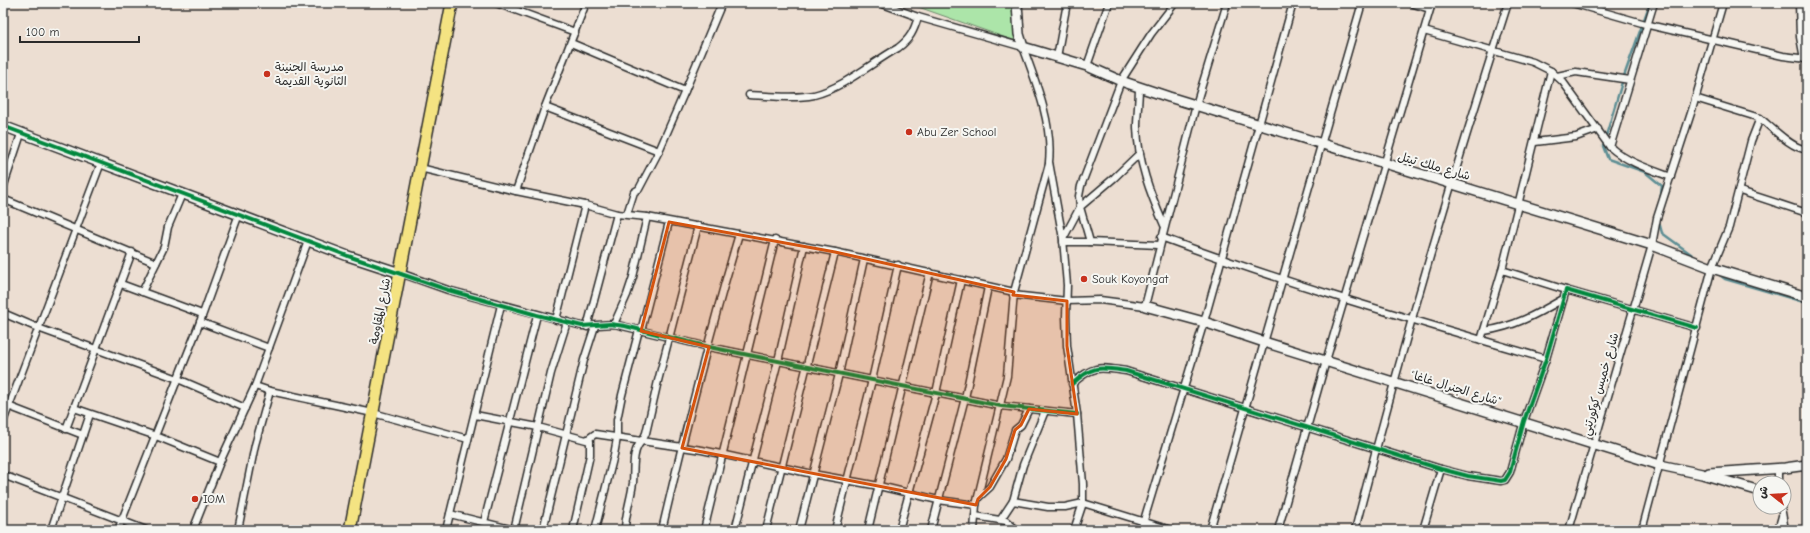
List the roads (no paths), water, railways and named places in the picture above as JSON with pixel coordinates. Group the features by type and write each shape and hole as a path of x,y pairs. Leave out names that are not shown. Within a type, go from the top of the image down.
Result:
{"highway":[{"name":"شارع المقاومة","path":"350,530 452,3"}],"street":[{"path":"496,3 575,32"},
{"path":"516,191 545,107 586,3"},
{"path":"880,3 918,16 1023,47"},
{"path":"974,530 976,505 1001,406 1009,357 1014,293 1049,162 1050,151 1040,97 1019,34 1017,3"},
{"path":"1057,57 1067,3"},
{"path":"1087,66 1109,3"},
{"path":"1090,242 1080,207 1079,196 1081,186 1121,81 1151,34 1174,3"},
{"path":"420,168 516,191 585,205 617,214 647,217 775,240 930,272 1014,293 1067,301 1100,300 1145,306 1164,225 1196,105 1227,3"},
{"path":"1141,530 1222,260 1293,3"},
{"path":"1210,530 1362,3"},
{"path":"1278,530 1431,6 1410,3"},
{"path":"1355,530 1394,382 1452,183 1508,3"},
{"path":"1572,3 1649,25 1712,40 1806,59 1800,37 1799,3"},
{"path":"1610,147 1630,80 1649,25 1654,3"},
{"name":"شارع خميس كوكورتني","path":"1569,530 1652,245 1657,218 1671,178 1722,3"},
{"path":"627,214 634,192 639,189 659,151 720,4"},
{"path":"749,95 814,95 830,89 906,42 914,30 918,16"},
{"path":"1424,31 1533,62 1551,71 1557,76 1610,147 1618,154 1634,163 1671,178"},
{"path":"571,43 685,91"},
{"name":"شارع ملك تيتل","path":"1023,47 1087,66 1139,87 1322,145 1452,183 1652,245 1712,268 1807,297"},
{"path":"1482,340 1502,270 1517,203 1535,142 1551,71"},
{"path":"1557,76 1576,72 1630,80"},
{"path":"1139,87 1137,126 1140,153 1147,182 1164,225"},
{"path":"1695,98 1760,118 1792,144 1804,150 1807,149"},
{"path":"545,107 659,151"},
{"path":"1642,530 1712,268 1729,227 1740,191 1751,141 1760,118"},
{"path":"3,126 308,241 448,290 537,315 587,327 614,324 709,347 1001,406 1077,414"},
{"path":"1535,142 1576,137 1598,129"},
{"path":"3,188 21,134"},
{"path":"1063,241 1080,207 1140,153"},
{"path":"1049,162 1063,241 1067,285 1066,330 1077,414 1083,484 1083,503 1074,530"},
{"path":"3,422 6,405 38,328 101,163"},
{"path":"1740,191 1807,213"},
{"path":"142,292 164,247 168,227 182,194"},
{"path":"3,199 156,263"},
{"path":"556,320 585,205"},
{"path":"118,530 200,322 239,214"},
{"path":"587,327 617,214"},
{"path":"614,324 633,277 647,217"},
{"path":"595,530 617,438 618,415 669,222"},
{"path":"625,530 633,485 636,453 638,446 644,441 698,226"},
{"path":"662,530 721,295 739,234"},
{"path":"1161,238 1222,260 1345,299 1413,318 1546,360"},
{"path":"704,530 775,240"},
{"path":"193,530 220,462 254,386 308,241"},
{"path":"1063,241 1159,245"},
{"path":"735,530 778,361 804,246"},
{"path":"66,429 132,252"},
{"path":"766,530 808,367 835,252"},
{"path":"799,530 839,374 864,259"},
{"path":"835,530 872,380 898,265"},
{"path":"1502,270 1697,328"},
{"path":"868,530 930,272"},
{"path":"899,530 907,494 936,393 961,280"},
{"path":"121,284 202,314"},
{"path":"931,530 965,398 988,286"},
{"path":"1072,384 1086,371 1104,368 1126,371 1244,409 1307,427 1375,450 1441,469 1497,482 1505,480 1510,472 1524,422 1546,360 1566,290"},
{"path":"1484,331 1512,325 1529,319 1563,299"},
{"path":"446,530 501,305"},
{"name":"\"شارع الجنرال غاغا\"","path":"1145,306 1204,322 1326,362 1660,464 1702,474 1752,489"},
{"path":"3,313 38,328 178,379 245,408"},
{"path":"484,522 537,315"},
{"path":"200,322 268,348"},
{"path":"450,514 514,530 538,427 567,322"},
{"path":"543,530 584,360 595,326"},
{"path":"254,386 270,391 373,413 468,439"},
{"path":"238,530 255,445 270,391"},
{"path":"6,405 83,435"},
{"path":"74,408 156,436 220,462"},
{"path":"978,499 990,487 1006,459 1014,430 1021,425 1029,409"},
{"path":"1001,519 1013,501 1024,465 1045,411"},
{"path":"51,530 90,414"},
{"path":"475,415 538,427 588,439 595,434 722,454 813,474 879,486 907,494 976,505"},
{"path":"572,530 591,447 588,439"},
{"path":"1702,474 1807,465"},
{"path":"1778,468 1778,475"},
{"path":"1423,530 1441,469"},
{"path":"3,475 146,530"},
{"path":"1013,501 1048,507 1065,507 1083,503 1171,530"},
{"path":"1778,530 1781,515"},
{"path":"1783,515 1785,530"},
{"path":"975,516 1001,519 1010,523 1017,530"}],"waterway":[{"path":"1650,3 1623,79 1603,146 1608,159 1645,172 1662,186 1660,202"},
{"path":"1659,222 1662,233 1695,257"},
{"path":"1717,273 1725,279 1807,303"}],"place":[{"name":"مدرسة الجنينة الثانوية القديمة","path":"267,74"},
{"name":"Abu Zer School","path":"909,132"},
{"name":"Souk Koyongat","path":"1084,279"},
{"name":"IOM","path":"195,499"}]}
